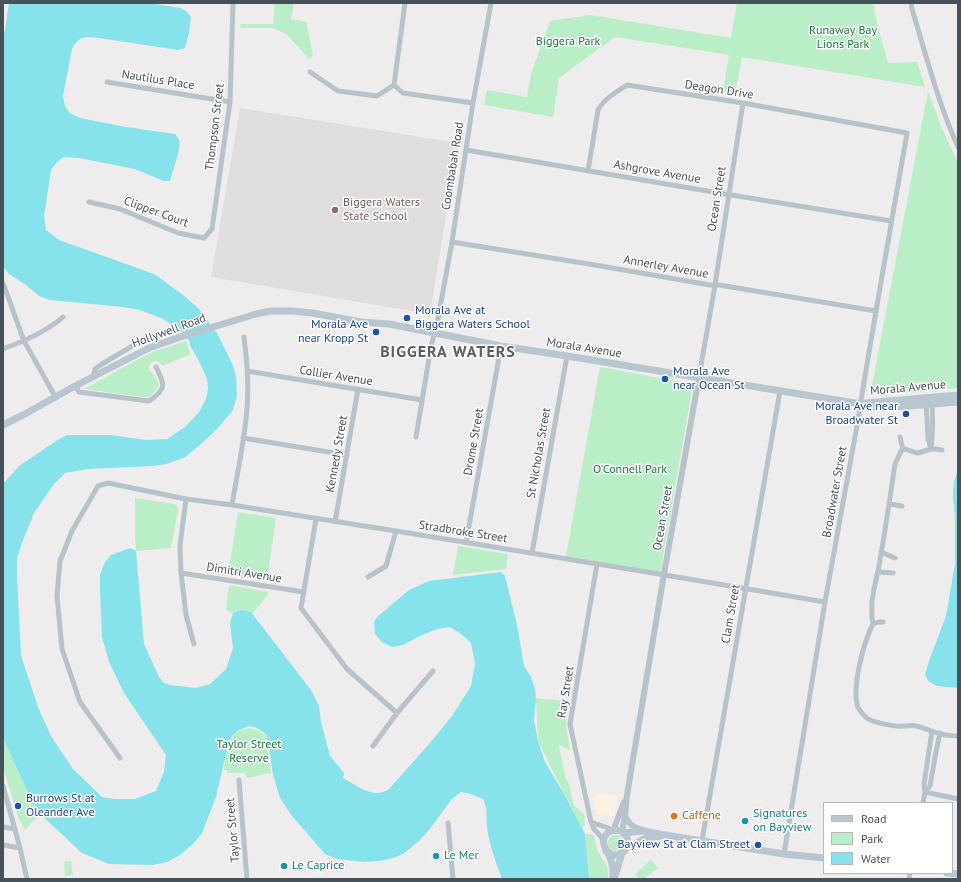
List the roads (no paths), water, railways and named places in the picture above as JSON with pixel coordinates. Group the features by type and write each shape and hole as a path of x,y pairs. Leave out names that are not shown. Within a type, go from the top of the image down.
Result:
{"main road":[{"name":"Morala Avenue","path":"256,314 271,311 299,312 361,322 390,324 501,346 699,377 872,407 883,408 958,395"},
{"name":"Hollywell Road","path":"3,425 23,416 75,386 149,348 256,314"},
{"name":"Morala Avenue","path":"929,401 958,402"},
{"path":"613,879 612,862 604,846 604,840 606,835 612,831 618,830 622,832 643,831 784,854 823,858"},
{"path":"613,879 628,845 627,838 622,832"},
{"path":"606,851 614,855 644,839 665,835"}],"street":[{"name":"Thompson Street","path":"212,229 230,102 233,3"},
{"path":"310,72 338,91 377,96 394,85 405,3"},
{"name":"Coombabah Road","path":"416,437 431,346 438,324 452,242 490,3"},
{"path":"911,3 941,104 958,147"},
{"name":"Nautilus Place","path":"107,82 230,102"},
{"path":"394,85 403,93 473,103"},
{"name":"Deagon Drive","path":"588,171 598,110 607,98 627,85 907,133"},
{"name":"Ocean Street","path":"622,832 664,574 715,285 743,104"},
{"name":"Broadwater Street","path":"784,854 825,602 861,404 907,133"},
{"name":"Ashgrove Avenue","path":"466,150 891,221"},
{"name":"Clipper Court","path":"89,202 120,209 178,233 204,238 212,229"},
{"name":"Annerley Avenue","path":"452,242 876,311"},
{"path":"3,283 24,341 56,398"},
{"path":"3,349 24,341 56,323 63,317"},
{"name":"Hollywell Road","path":"93,377 95,369 151,334"},
{"path":"232,505 247,407 247,371 244,337"},
{"name":"Drome Street","path":"466,542 501,346"},
{"name":"St Nicholas Street","path":"532,553 567,356"},
{"path":"75,386 79,392 146,402 163,388 163,382 156,367"},
{"name":"Collier Avenue","path":"247,371 422,400"},
{"name":"Kennedy Street","path":"335,522 358,389"},
{"name":"Clam Street","path":"702,841 780,391"},
{"path":"929,401 932,437 931,449"},
{"path":"900,437 903,450"},
{"path":"243,438 347,454"},
{"path":"873,624 871,614 872,603 895,464 901,451 905,449 912,450 917,453 931,449 942,450"},
{"name":"Stradbroke Street","path":"120,758 80,702 62,649 57,596 60,561 72,531 98,486 108,483 186,499 466,542 825,602"},
{"path":"186,499 180,546 181,573 186,615 194,644"},
{"path":"889,504 902,506"},
{"path":"316,519 301,608 347,669 397,713"},
{"path":"368,577 386,566 396,531"},
{"path":"881,552 896,558"},
{"name":"Ray Street","path":"597,564 570,724 591,822 594,829 604,840"},
{"path":"878,572 893,573"},
{"name":"Dimitri Avenue","path":"181,573 304,592"},
{"path":"883,622 873,624 868,632 862,652 856,695 858,708 866,718 876,722 903,726 918,726 932,732 958,736"},
{"path":"373,746 397,713 433,671"},
{"path":"926,792 924,784 932,732"},
{"path":"923,802 926,792 930,786 940,733"},
{"name":"Taylor Street","path":"239,780 247,879"},
{"path":"3,786 27,879"},
{"path":"926,792 958,799"},
{"name":"Ocean Street","path":"612,831 627,795"},
{"path":"625,816 633,827 643,831"},
{"path":"591,822 612,831"},
{"path":"448,823 453,879"},
{"path":"3,827 15,829"},
{"path":"3,846 20,848"}],"water":[{"path":"9,3 148,3 181,8 191,17 185,48 178,50 92,37 80,39 72,49 63,96 65,106 70,113 80,118 126,127 175,134 180,143 170,181 164,181 135,169 79,158 64,157 57,162 51,170 44,217 46,230 59,240 154,274 182,294 199,309 217,333 232,363 236,376 237,396 233,410 219,427 184,458 166,464 153,466 88,469 65,473 54,484 34,513 17,558 21,656 38,707 51,736 73,769 102,797 115,799 135,799 156,791 164,772 166,755 124,693 109,662 102,637 100,575 105,562 111,555 130,548 136,551 144,644 159,677 164,683 196,688 210,684 226,669 233,648 230,623 233,613 241,610 251,612 311,690 319,706 321,722 330,756 344,773 343,778 365,790 377,793 383,792 389,789 452,716 471,686 475,664 471,643 450,627 437,629 403,645 392,647 382,642 375,634 374,622 377,617 409,590 429,581 501,572 505,576 517,625 524,666 531,677 535,689 536,698 534,720 538,741 545,762 585,834 589,879 502,879 489,840 485,803 483,799 461,792 452,799 419,841 403,854 380,861 364,862 337,859 325,854 292,816 280,798 273,775 267,736 257,728 249,726 239,730 232,736 228,745 216,797 202,833 194,843 180,855 167,862 153,865 109,864 82,853 40,814 30,797 3,738 3,484 19,466 67,435 111,435 146,440 167,439 185,427 199,412 206,399 208,389 207,379 190,346 190,342 180,330 163,319 140,310 123,307 50,300 39,296 9,274 3,267 3,34 5,30"},
{"path":"958,470 958,688 937,686 928,681 925,674 946,616 955,564 955,520 953,496 954,481"}],"place":[{"name":"Biggera Waters State School","path":"335,210"},
{"name":"Morala Ave at Biggera Waters School","path":"407,318"},
{"name":"Morala Ave near Kropp St","path":"376,332"},
{"name":"Morala Ave near Ocean St","path":"665,379"},
{"name":"Morala Ave near Broadwater St","path":"906,414"},
{"name":"Burrows St at Oleander Ave","path":"18,806"},
{"name":"Caffene","path":"674,816"},
{"name":"Signatures on Bayview","path":"745,821"},
{"name":"Bayview St at Clam Street","path":"758,845"},
{"name":"Le Mer","path":"436,856"},
{"name":"Le Caprice","path":"284,866"}],"district":[{"name":"BIGGERA WATERS","path":"448,352"}],"park label":[{"name":"Runaway Bay Lions Park","path":"843,38"},
{"name":"Biggera Park","path":"568,42"},
{"name":"O'Connell Park","path":"630,470"},
{"name":"Taylor Street Reserve","path":"249,752"}]}
